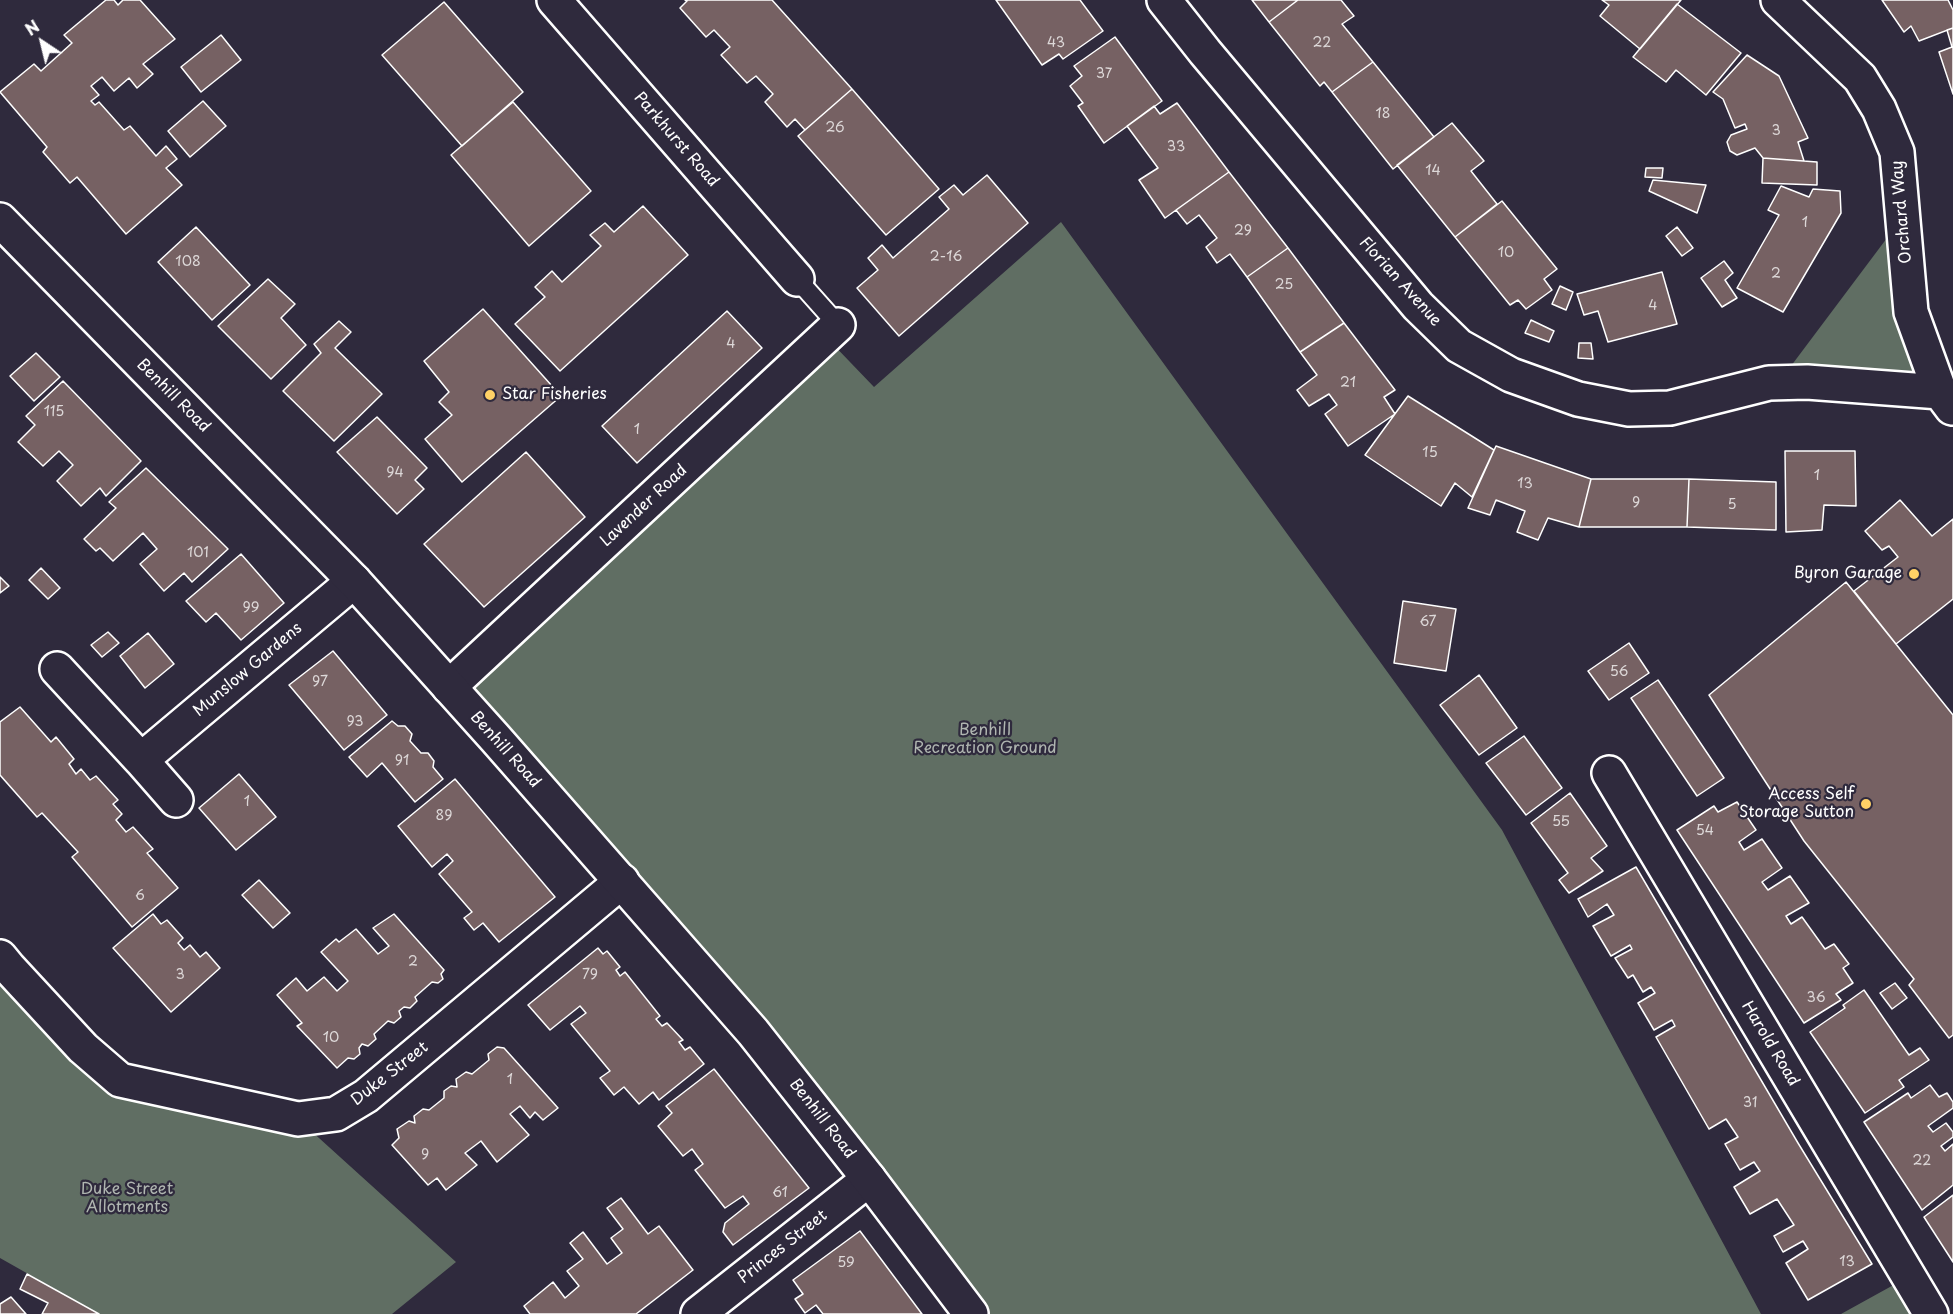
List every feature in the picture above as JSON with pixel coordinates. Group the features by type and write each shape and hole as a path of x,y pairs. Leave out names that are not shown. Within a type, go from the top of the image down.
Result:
{"street":[{"name":"Parkhurst Road","path":"554,0 797,279"},
{"name":"Florian Avenue","path":"1164,0 1418,306 1459,346 1511,375 1578,399 1629,409 1670,408 1769,383 1806,382 1947,401"},
{"name":"Orchard Way","path":"1778,0 1860,78 1879,109 1893,141 1897,152 1911,312 1947,401"},
{"name":"Benhill Road","path":"0,220 354,581 449,687 742,1019 869,1179 971,1314"},
{"name":"Lavender Road","path":"449,687 838,325"},
{"name":"Munslow Gardens","path":"141,759 354,581"},
{"path":"57,669 176,800"},
{"name":"Harold Road","path":"1609,773 1931,1314"},
{"name":"Duke Street","path":"4,962 83,1048 120,1080 298,1119 336,1114 366,1096 621,881"},
{"name":"Princes Street","path":"698,1314 869,1179"}],"lane":[{"path":"797,279 838,325"}],"green space":[{"name":"Benhill Recreation Ground","path":"1061,222 1502,830 1761,1314 971,1314 449,687 826,337 874,387"},
{"path":"1896,226 1928,382 1785,374"},
{"name":"Duke Street Allotments","path":"0,975 120,1080 298,1119 456,1262 392,1314 99,1314 0,1258"},
{"path":"1908,1277 1931,1314 1841,1314"}],"building":[{"path":"106,0 114,0 118,5 123,0 140,0 175,39 143,64 153,74 137,88 129,78 114,91 102,77 91,86 99,95 91,101 95,105 99,102 124,130 130,126 156,156 166,146 177,159 166,168 182,185 126,234 77,177 70,183 43,152 47,147 0,92 34,64 41,71 72,43 64,35"},
{"path":"685,0 772,0 852,89 805,130 795,119 787,127 765,102 773,94 756,76 747,83 721,55 730,47 714,30 706,37 680,8 687,1"},
{"path":"996,0 1080,0 1103,31 1063,59 1059,54 1042,65"},
{"path":"1252,0 1298,0 1269,22"},
{"path":"1298,0 1341,0 1354,16 1342,24 1373,62 1332,92 1324,82 1320,86 1269,22"},
{"path":"1602,0 1681,0 1640,49 1600,16 1609,5"},
{"path":"1882,0 1948,0 1953,10 1953,28 1919,41 1911,26 1904,32"},
{"path":"444,2 523,92 462,146 382,55"},
{"path":"1677,4 1741,53 1706,95 1676,70 1666,82 1633,57"},
{"path":"1953,28 1953,94 1939,52 1952,47 1947,30"},
{"path":"221,35 241,60 201,92 181,67"},
{"path":"1115,37 1162,101 1104,143 1078,106 1083,103 1070,86 1082,76 1074,66"},
{"path":"1747,55 1779,76 1808,138 1798,142 1804,161 1763,158 1755,148 1737,155 1730,151 1727,142 1731,135 1747,129 1745,124 1735,128 1723,99 1713,92"},
{"path":"1373,62 1434,137 1393,169 1332,92"},
{"path":"852,89 939,189 886,235 798,136"},
{"path":"203,101 226,126 190,157 168,131"},
{"path":"513,102 591,191 529,246 451,155"},
{"path":"1177,103 1229,172 1165,218 1139,180 1158,168 1127,126 1154,106 1160,114"},
{"path":"1452,123 1484,161 1471,171 1497,204 1455,237 1397,165"},
{"path":"1763,158 1817,162 1817,185 1762,183"},
{"path":"1646,168 1663,168 1662,178 1645,177"},
{"path":"1229,172 1288,248 1247,277 1230,254 1217,263 1206,247 1217,238 1199,215 1187,224 1176,210"},
{"path":"987,175 1028,223 899,336 857,288 878,270 868,258 882,245 893,258 949,209 939,197 954,185 963,195"},
{"path":"1653,180 1706,185 1697,213 1649,191"},
{"path":"1781,186 1809,197 1813,189 1840,191 1841,213 1783,312 1737,288 1779,215 1768,210"},
{"path":"1502,201 1557,269 1544,279 1552,290 1526,309 1518,300 1510,305 1455,237"},
{"path":"643,206 688,255 560,371 515,324 545,297 535,287 552,271 562,282 601,246 590,235 605,223 614,232"},
{"path":"196,227 250,285 212,320 158,262"},
{"path":"1677,227 1693,248 1682,256 1666,236"},
{"path":"1288,248 1344,323 1300,352 1247,277"},
{"path":"1724,261 1733,273 1725,280 1737,298 1722,307 1701,278"},
{"path":"1662,272 1677,324 1608,342 1598,311 1584,315 1577,294"},
{"path":"268,279 295,304 281,318 306,345 271,379 218,326"},
{"path":"1560,286 1573,292 1566,310 1552,304"},
{"path":"483,309 561,396 462,482 425,439 452,415 439,402 449,392 424,361"},
{"path":"727,311 762,348 637,463 602,426"},
{"path":"1531,320 1554,331 1549,342 1525,333"},
{"path":"339,321 351,332 335,348 382,394 334,441 283,391 321,353 314,344"},
{"path":"1344,323 1395,390 1384,397 1395,414 1348,446 1325,414 1337,405 1329,394 1309,406 1297,390 1317,375 1300,352"},
{"path":"1579,343 1591,343 1593,359 1578,358"},
{"path":"36,353 60,377 34,401 10,376"},
{"path":"63,381 141,461 106,496 100,488 81,506 57,481 73,465 59,451 43,466 18,442 35,425 26,416"},
{"path":"1408,396 1494,450 1472,497 1455,483 1441,506 1365,455"},
{"path":"377,417 427,468 415,480 424,489 397,514 337,452"},
{"path":"1496,446 1591,479 1579,527 1548,518 1538,540 1517,532 1525,511 1496,500 1490,515 1468,508"},
{"path":"1785,451 1855,451 1856,506 1824,505 1822,530 1786,532"},
{"path":"526,452 585,517 484,607 424,544"},
{"path":"146,468 228,549 192,582 184,573 164,591 140,564 157,549 143,533 113,561 100,548 96,551 84,539 116,508 109,502"},
{"path":"1591,479 1689,479 1687,527 1579,527"},
{"path":"1689,479 1776,482 1776,530 1687,527"},
{"name":"Byron Garage","path":"1900,500 1932,536 1953,519 1953,599 1896,644 1854,591 1898,557 1889,546 1882,550 1865,531"},
{"path":"241,554 284,603 241,640 216,613 206,622 186,601"},
{"path":"41,568 60,588 48,599 29,580"},
{"path":"0,577 9,586 0,593"},
{"name":"Access Self Storage Sutton","path":"1846,582 1953,715 1953,1035 1949,1038 1909,985 1914,979 1804,841 1709,695"},
{"path":"1403,601 1456,609 1446,671 1394,663"},
{"path":"108,632 119,643 102,657 91,645"},
{"path":"148,633 174,664 145,688 120,656"},
{"path":"1629,643 1649,673 1609,700 1588,671"},
{"path":"333,651 387,715 344,750 289,685"},
{"path":"1479,675 1517,728 1479,755 1440,705"},
{"path":"1658,680 1724,778 1697,796 1631,698"},
{"path":"20,707 51,742 56,737 74,759 69,764 76,774 81,769 90,780 96,776 118,800 113,804 122,814 116,820 126,832 133,827 153,849 147,853 178,888 132,927 72,857 78,852 42,813 37,817 0,775 0,722"},
{"path":"392,721 398,726 405,726 412,734 410,741 421,753 428,753 434,761 433,767 443,779 415,802 382,763 367,777 349,757"},
{"path":"1524,736 1562,788 1526,815 1486,763"},
{"path":"239,774 276,817 236,850 199,808"},
{"path":"455,779 555,897 499,942 483,923 474,930 464,918 472,912 439,874 453,861 447,854 432,867 398,826"},
{"path":"1570,793 1607,846 1591,858 1603,871 1569,893 1559,880 1568,873 1531,823"},
{"path":"1737,802 1756,830 1739,842 1744,850 1762,839 1782,868 1762,882 1768,890 1790,876 1809,903 1786,916 1791,924 1802,917 1825,949 1834,944 1849,964 1843,968 1853,983 1836,994 1841,1000 1804,1023 1677,830 1714,806 1718,812"},
{"path":"1636,867 1872,1264 1808,1300 1786,1263 1808,1249 1803,1241 1783,1252 1774,1236 1794,1225 1777,1199 1750,1214 1734,1187 1760,1171 1754,1162 1740,1170 1725,1144 1738,1137 1726,1119 1709,1129 1656,1037 1675,1026 1672,1020 1654,1030 1638,1003 1655,993 1651,987 1643,992 1633,975 1628,978 1615,958 1632,949 1630,945 1611,956 1593,926 1614,915 1607,904 1588,917 1578,899"},
{"path":"259,880 290,913 273,928 242,895"},
{"path":"153,914 161,924 167,920 183,938 178,943 184,950 190,945 200,957 206,952 220,968 171,1012 113,948"},
{"path":"394,914 444,970 441,974 443,979 438,983 432,982 415,997 417,1001 410,1008 404,1007 399,1011 401,1017 394,1023 388,1021 374,1034 376,1039 368,1046 362,1044 359,1048 360,1054 354,1059 348,1058 337,1068 297,1026 302,1023 277,995 296,978 307,991 324,977 337,991 348,981 321,952 336,939 339,942 356,929 378,954 389,946 373,928"},
{"path":"598,948 603,954 607,951 620,967 616,970 620,976 625,972 660,1016 656,1019 662,1026 667,1023 683,1040 679,1042 685,1050 690,1047 704,1064 659,1100 653,1092 639,1104 624,1087 614,1095 600,1078 610,1071 571,1024 586,1013 580,1006 550,1030 528,1005"},
{"path":"1895,983 1907,998 1892,1009 1880,993"},
{"path":"1864,990 1909,1055 1920,1048 1929,1060 1899,1080 1904,1087 1865,1113 1810,1032 1845,1008 1843,1005"},
{"path":"497,1047 504,1048 558,1108 543,1120 535,1112 530,1118 520,1106 510,1114 529,1135 497,1162 481,1141 465,1153 477,1165 446,1190 437,1178 428,1185 392,1145 399,1138 397,1129 409,1121 415,1123 414,1116 423,1109 429,1110 444,1098 444,1091 451,1086 457,1087 456,1079 466,1072 472,1074 489,1060 488,1054"},
{"path":"714,1069 809,1188 733,1245 723,1232 725,1223 749,1204 743,1196 725,1208 695,1170 703,1164 692,1149 683,1156 658,1126 672,1113 666,1106"},
{"path":"1930,1085 1939,1097 1947,1093 1953,1102 1953,1108 1928,1126 1933,1132 1946,1123 1953,1132 1953,1137 1941,1146 1945,1151 1953,1144 1953,1185 1922,1210 1864,1122 1908,1093 1911,1098"},
{"path":"1953,1195 1953,1262 1924,1217"},
{"path":"621,1198 648,1234 659,1226 693,1270 636,1314 530,1314 524,1306 553,1282 565,1298 579,1286 567,1271 583,1259 570,1243 583,1232 607,1264 622,1253 611,1238 623,1229 607,1208"},
{"path":"860,1231 922,1314 823,1314 816,1305 805,1313 795,1299 803,1294 793,1280"},
{"path":"27,1274 99,1314 42,1314 48,1303 20,1289"},
{"path":"11,1297 26,1314 0,1314 0,1304"}],"place":[{"name":"Star Fisheries","path":"490,395"},
{"name":"Byron Garage","path":"1914,574"},
{"name":"Access Self Storage Sutton","path":"1866,804"}]}
